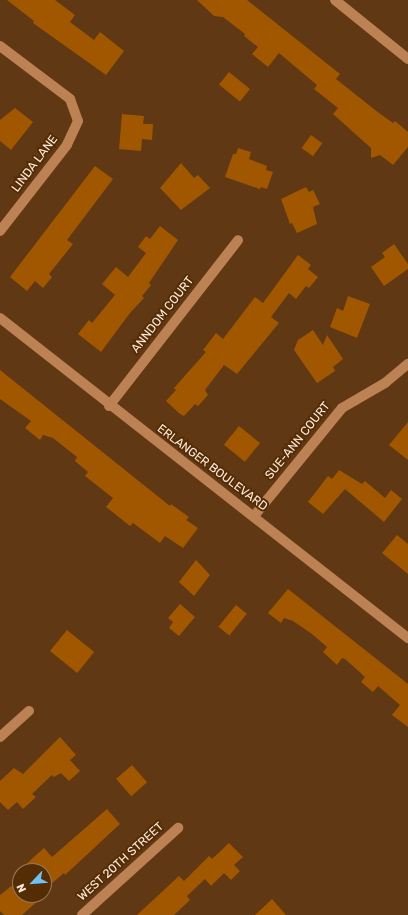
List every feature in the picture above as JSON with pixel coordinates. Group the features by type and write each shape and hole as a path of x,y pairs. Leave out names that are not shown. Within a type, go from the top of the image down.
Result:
{"street":[{"path":"335,0 408,59"},
{"name":"LINDA LANE","path":"0,46 70,99 78,121 67,145 0,231"},
{"name":"ANNDOM COURT","path":"109,406 238,240"},
{"name":"ERLANGER BOULEVARD","path":"0,318 109,406 254,516 408,638"},
{"name":"SUE-ANN COURT","path":"254,516 342,408 385,383 408,364"},
{"path":"0,737 29,711"},
{"name":"WEST 20TH STREET","path":"82,915 178,828"}],"building":[{"path":"7,0 55,0 75,15 70,22 94,40 100,32 124,51 106,75 33,23 34,21"},
{"path":"197,0 247,0 340,74 336,79 379,113 393,123 395,121 408,132 408,147 393,165 380,155 371,158 371,148 333,114 338,108 314,89 317,85 279,53 268,67 252,54 258,47 244,36 245,34 223,17 214,16"},
{"path":"229,72 250,89 240,101 219,84"},
{"path":"15,108 33,122 11,150 0,141 0,120"},
{"path":"122,114 144,116 143,124 153,124 152,140 142,139 141,151 119,149"},
{"path":"311,135 322,143 313,156 302,148"},
{"path":"238,148 251,152 249,159 267,166 266,170 273,172 267,189 261,187 260,189 225,177 233,154 236,154"},
{"path":"181,163 194,178 198,175 210,188 181,210 160,188"},
{"path":"95,166 113,179 67,240 73,244 49,274 52,277 43,288 35,281 27,291 10,277"},
{"path":"306,187 309,192 313,190 320,204 313,207 317,224 297,233 292,223 290,224 281,199"},
{"path":"160,226 178,240 149,283 151,285 142,296 144,298 130,313 101,352 78,334 89,320 92,323 115,295 102,284 116,267 128,277 146,253 138,247 146,236 150,239"},
{"path":"394,244 408,264 408,269 384,286 371,267 385,257 382,253"},
{"path":"298,255 311,265 308,269 318,277 309,288 306,286 296,299 289,293 271,317 279,323 237,374 224,365 205,390 208,395 198,406 195,404 184,416 180,414 166,401 176,390 174,388 206,352 203,350 216,333 223,339 255,297 263,303"},
{"path":"348,296 370,304 357,338 330,327 337,308 343,311"},
{"path":"313,330 323,345 327,335 343,359 333,367 335,371 317,383 294,350 298,340"},
{"path":"0,370 170,506 171,504 189,517 186,520 198,528 183,548 165,536 160,543 133,523 130,526 106,507 113,498 85,476 88,472 75,461 77,457 53,438 43,435 40,440 25,428 31,421 0,399"},
{"path":"408,422 408,460 389,445"},
{"path":"239,426 260,443 245,462 224,445"},
{"path":"339,470 362,484 365,481 385,498 391,490 402,499 384,522 345,489 323,514 308,502 328,476 332,479"},
{"path":"397,535 408,544 408,574 382,553"},
{"path":"196,560 210,575 194,596 179,582"},
{"path":"288,589 408,684 408,727 392,715 400,705 378,686 373,692 361,682 365,677 345,659 342,658 337,665 323,652 327,647 312,634 293,621 284,618 281,623 268,613"},
{"path":"180,604 195,617 179,636 169,628 173,622 168,618"},
{"path":"236,605 247,614 229,636 218,627"},
{"path":"67,630 94,652 77,673 50,651"},
{"path":"60,737 76,755 70,760 80,771 69,781 61,773 54,777 52,775 32,794 36,797 23,809 17,802 8,810 0,802 0,781 14,768 23,774"},
{"path":"132,765 147,782 131,796 116,779"},
{"path":"107,809 120,824 65,875 64,873 52,883 52,863 27,863 44,848 52,857"},
{"path":"229,843 243,857 234,865 240,871 231,880 224,873 211,886 205,879 187,896 190,900 174,915 137,915 179,876 184,881 209,856 212,859"},
{"path":"12,886 12,903 36,903 22,915 4,915 0,911 0,895"},
{"path":"272,899 286,915 255,915"}]}
